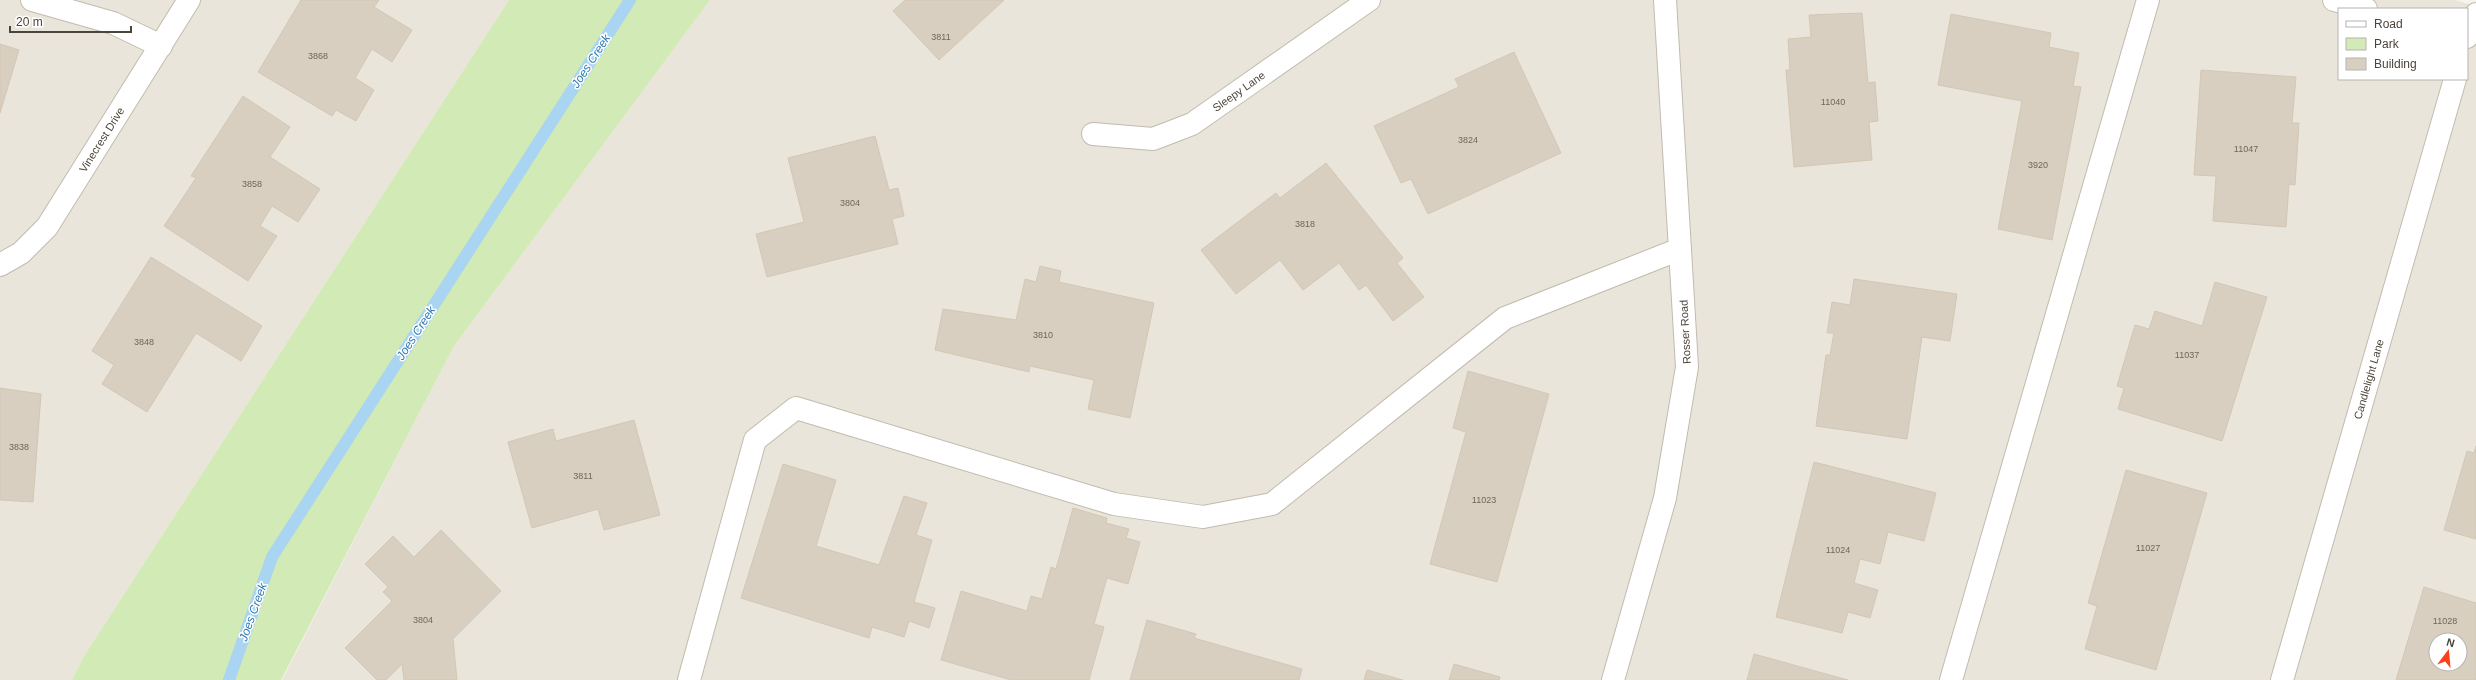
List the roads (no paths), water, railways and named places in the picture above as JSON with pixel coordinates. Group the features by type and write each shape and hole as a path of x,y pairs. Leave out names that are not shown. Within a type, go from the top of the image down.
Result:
{"street":[{"path":"32,0 113,23 161,46"},
{"name":"Vinecrest Drive","path":"0,265 21,253 47,227 189,0"},
{"name":"Sleepy Lane","path":"1093,134 1153,140 1192,124 1369,0"},
{"name":"Rosser Road","path":"1613,680 1665,498 1687,367 1665,0"},
{"path":"1951,680 2148,0"},
{"path":"2334,0 2362,8"},
{"path":"2468,34 2476,14"},
{"name":"Candlelight Lane","path":"2282,680 2455,80"},
{"path":"689,680 755,440 796,408 1114,504 1203,518 1272,504 1505,318 1680,249"}],"waterway":[{"name":"Joes Creek","path":"229,680 272,557 630,0"}]}
